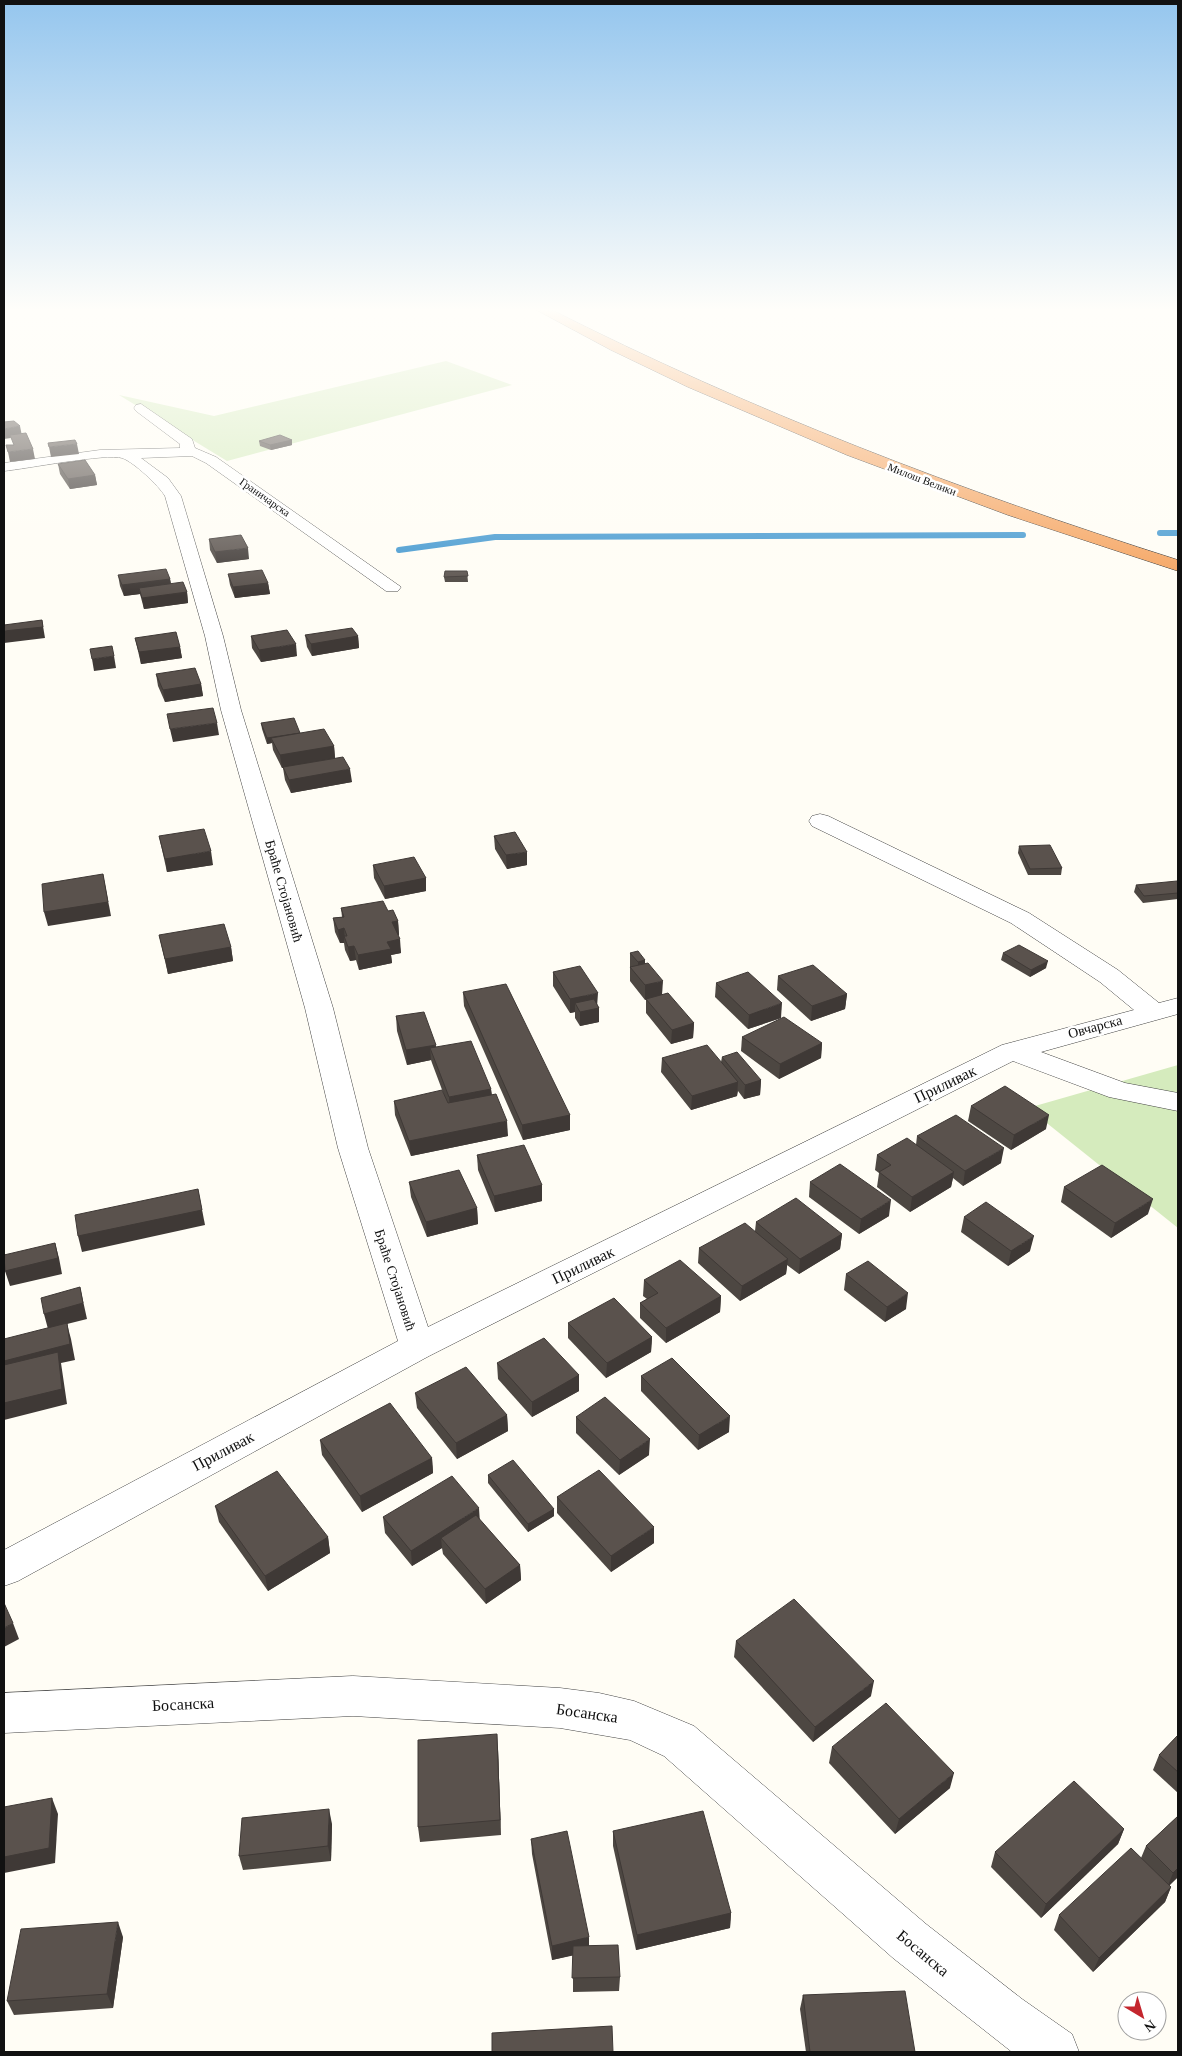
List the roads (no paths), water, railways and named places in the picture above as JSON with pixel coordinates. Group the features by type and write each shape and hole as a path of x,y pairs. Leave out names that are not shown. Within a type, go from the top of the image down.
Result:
{"highway":[{"name":"Милош Велики","path":"739,404 818,438 958,493 1178,566"},
{"name":"Милош Велики","path":"772,404 841,433 981,486 1178,552"}],"street":[{"path":"4,467 125,453 188,451 187,442 141,408"},
{"name":"Граничарска","path":"188,451 211,460 392,587"},
{"name":"Браће Стојановић","path":"125,453 163,481 174,496 214,636 231,710 319,1008 353,1148 417,1347"},
{"path":"820,821 1020,918 1109,976 1166,1009"},
{"name":"Овчарска","path":"1012,1051 1166,1009"},
{"path":"1012,1051 1119,1091 1178,1102"},
{"name":"Приливак","path":"4,1570 417,1347 1012,1051"},
{"name":"Босанска","path":"4,1713 353,1696 560,1708 599,1713 634,1721 679,1742 932,1962 1005,2018 1054,2052"}],"waterway":[{"path":"1160,533 1178,533"},
{"path":"399,550 495,537 1023,535"}]}
